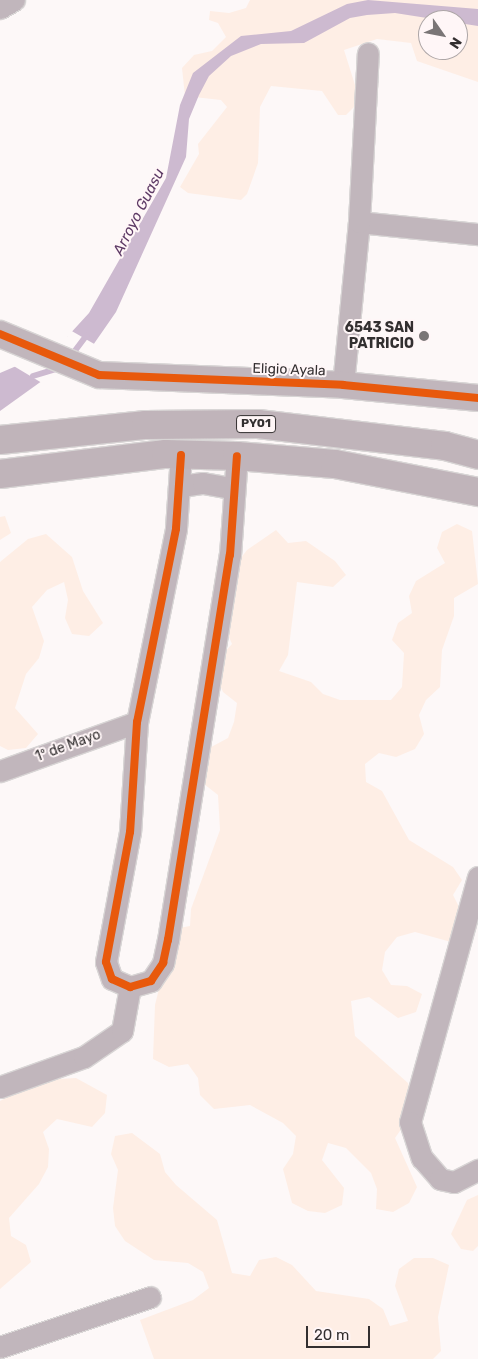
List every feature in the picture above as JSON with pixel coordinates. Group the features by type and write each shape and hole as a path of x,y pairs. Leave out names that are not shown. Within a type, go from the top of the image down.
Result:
{"highway":[{"name":"PY01","path":"0,440 31,434 146,424 258,424 445,446 478,455"},
{"path":"0,474 35,467 181,454 237,456 335,464 478,492"}],"street":[{"path":"0,8 14,0"},
{"path":"343,385 359,222 368,53"},
{"path":"359,222 478,234"},
{"name":"Eligio Ayala","path":"7,338 99,375 343,385 478,398"},
{"path":"181,454 181,486 137,722 130,832 106,962 112,979 130,987 154,977 168,940 230,555 232,488 237,456"},
{"path":"181,486 203,483 232,488"},
{"name":"1º de Mayo","path":"0,771 137,722"},
{"path":"478,877 410,1122 422,1158 440,1179 454,1182 478,1170"},
{"path":"0,1086 84,1057 122,1031 130,987"},
{"path":"0,1347 150,1297"}],"shaded area":[{"path":"250,0 478,0 478,82 417,61 411,43 377,39 344,50 360,101 346,115 338,115 322,91 271,86 260,107 258,163 247,194 241,200 188,193 180,187 199,154 198,144 227,107 221,100 185,96 182,68 194,55 212,51 226,37 218,23 209,20 210,11 229,13 246,8"},
{"path":"368,0 478,9 478,26 468,24 468,10 418,10 418,17 395,13 367,15 350,18 304,43 261,44 231,56 209,76 199,95 189,119 186,157 116,312 91,348 67,337 89,313 166,178 180,105 193,73 241,36 291,31 347,4"},
{"path":"21,364 46,378 0,411 0,373"},
{"path":"5,516 11,533 0,540 0,517"},
{"path":"457,524 472,531 478,584 454,598 454,616 442,650 440,687 426,700 419,715 424,734 415,749 396,757 379,753 365,764 366,782 382,791 409,840 453,867 462,880 453,895 461,911 451,942 415,932 397,937 385,952 382,970 391,985 407,986 422,994 416,1012 398,1018 369,997 351,1001 355,1036 408,1083 416,1108 395,1138 417,1187 409,1203 393,1212 376,1209 377,1189 371,1173 346,1148 328,1143 322,1160 344,1188 342,1205 325,1213 308,1211 292,1203 283,1169 293,1154 296,1136 283,1123 250,1105 214,1109 200,1095 198,1078 188,1064 169,1067 153,1059 155,1005 174,929 190,926 191,909 220,830 218,795 204,784 200,753 228,738 234,722 237,703 223,692 216,676 219,658 232,644 225,628 227,576 247,550 276,530 288,543 306,541 335,561 346,575 333,587 297,582 288,655 279,671 311,682 323,694 340,700 391,700 402,687 404,653 392,640 398,623 412,613 409,596 416,581 445,563 437,548 442,532"},
{"path":"46,534 72,557 83,591 103,623 89,636 72,634 65,618 68,600 64,582 47,590 32,607 44,641 39,658 26,674 15,708 38,734 26,748 8,750 0,746 0,562 28,539"},
{"path":"76,1078 107,1095 105,1113 92,1127 57,1119 43,1132 49,1149 48,1167 39,1184 9,1218 11,1236 26,1245 31,1262 0,1289 0,1101 41,1080"},
{"path":"132,1133 160,1154 165,1172 176,1185 217,1220 232,1273 250,1276 259,1260 276,1257 292,1265 316,1291 369,1299 383,1309 390,1326 408,1321 395,1286 399,1269 414,1258 433,1258 449,1265 438,1317 441,1351 433,1359 154,1359 140,1320 193,1300 209,1288 203,1272 188,1263 154,1260 125,1241 115,1226 113,1208 118,1170 111,1154 115,1136"},
{"path":"478,1195 478,1246 473,1251 461,1249 451,1234 467,1200"}],"pier":[{"path":"70,330 96,345 91,350 66,339"},
{"path":"21,361 48,376 48,379 42,383 12,365"}],"waterway":[{"name":"Arroyo Guasu","path":"71,356 86,336"},
{"name":"Arroyo Guasu","path":"33,376 59,368"}],"cycle path":[{"path":"0,334 99,375 343,385 478,398"},
{"path":"181,455 176,529 137,722 130,832 106,962 112,979 130,987 151,981 163,963 168,940 230,555 237,456"}],"place":[{"name":"6543 SAN PATRICIO","path":"424,336"}]}
